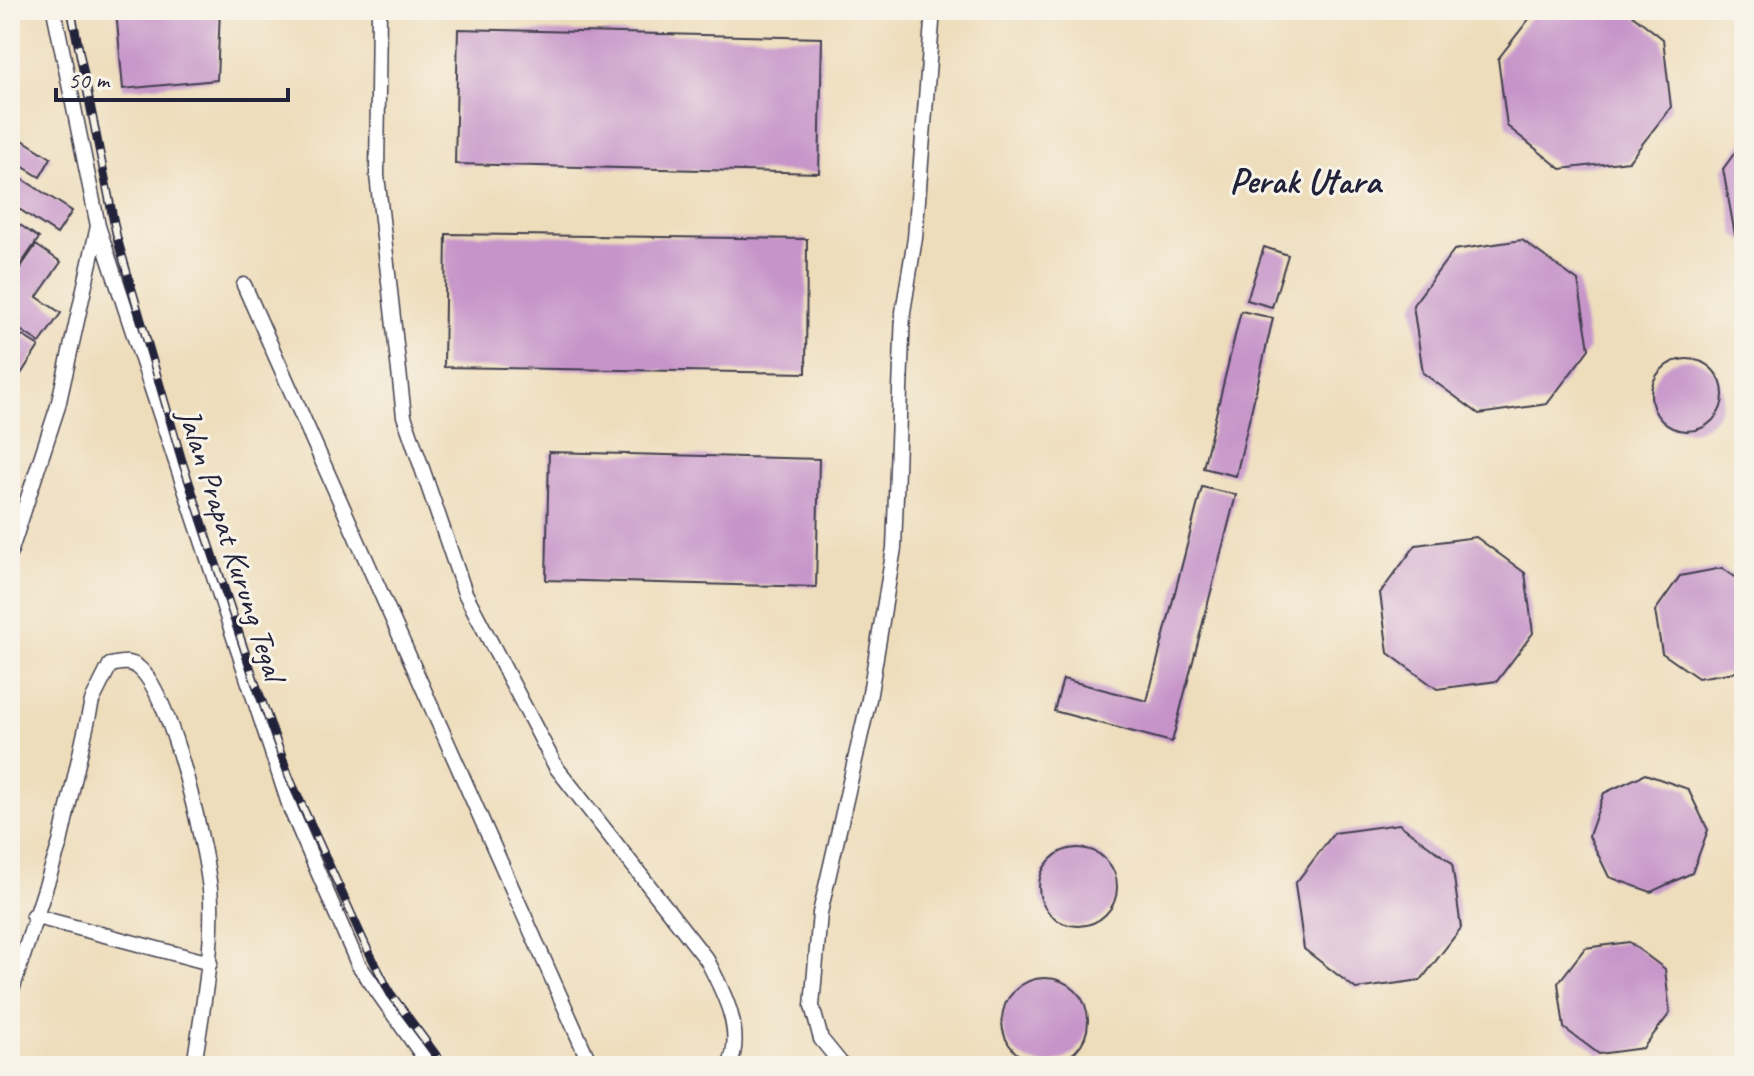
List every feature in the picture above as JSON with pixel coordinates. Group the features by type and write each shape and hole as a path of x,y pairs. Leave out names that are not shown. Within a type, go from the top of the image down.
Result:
{"lane":[{"name":"Jalan Prapat Kurung Tegal","path":"54,10 98,226 291,810 358,964 430,1066"},
{"path":"379,10 377,175 404,416 465,593 556,767 707,960 723,991 736,1051 729,1066"},
{"path":"843,1066 821,1039 812,1006 814,975 820,913 869,699 894,548 903,312 915,238 933,10"},
{"path":"10,553 58,406 98,226"},
{"path":"244,285 591,1066"},
{"path":"10,996 33,916 60,843 92,701 110,665 127,662 140,668 149,681 180,747 211,898 210,963 194,1066"},
{"path":"33,916 210,963"}],"building":[{"path":"116,10 220,10 217,80 123,89"},
{"path":"1536,10 1626,10 1663,39 1671,107 1629,161 1561,169 1507,126 1498,59"},
{"path":"458,29 822,38 819,173 455,164"},
{"path":"18,137 51,158 40,177 10,159 10,150"},
{"path":"1744,140 1744,242 1735,235 1723,169"},
{"path":"10,171 72,211 57,234 10,203"},
{"path":"10,218 39,238 17,270 10,266"},
{"path":"446,234 807,239 806,373 444,367"},
{"path":"1522,240 1578,281 1589,349 1547,404 1479,414 1423,373 1413,305 1454,250"},
{"path":"36,245 61,262 37,297 61,313 40,343 10,323 10,283"},
{"path":"1264,247 1288,255 1272,307 1247,300"},
{"path":"1241,311 1273,318 1236,476 1203,468"},
{"path":"10,328 39,346 10,391"},
{"path":"1694,359 1713,369 1721,381 1721,409 1713,421 1701,429 1680,431 1661,421 1653,409 1651,388 1661,369 1673,361"},
{"path":"549,452 819,459 816,587 546,580"},
{"path":"1202,487 1236,495 1172,742 1054,711 1063,679 1147,701"},
{"path":"1476,537 1525,573 1533,633 1497,681 1437,689 1388,653 1380,593 1416,545"},
{"path":"1722,568 1744,583 1744,666 1741,671 1698,678 1662,653 1655,611 1680,576"},
{"path":"1645,774 1688,789 1708,830 1692,873 1651,892 1609,877 1589,836 1604,793"},
{"path":"1399,824 1452,863 1461,928 1421,980 1356,989 1304,949 1295,884 1334,833"},
{"path":"1078,848 1093,851 1106,859 1114,872 1117,887 1114,902 1106,915 1093,923 1078,926 1063,923 1050,915 1042,902 1039,887 1042,872 1050,859 1063,851"},
{"path":"1629,942 1665,969 1670,1013 1643,1048 1599,1054 1564,1028 1558,983 1585,948"},
{"path":"1045,978 1061,982 1075,991 1084,1005 1088,1021 1084,1037 1075,1051 1061,1060 1045,1064 1029,1060 1015,1051 1006,1037 1002,1021 1006,1005 1015,991 1029,982"}],"railway":[{"path":"71,10 117,238 182,461 255,682 290,779 366,946 390,993 444,1066"}],"district":[{"name":"Perak Utara","path":"1305,180"}]}
